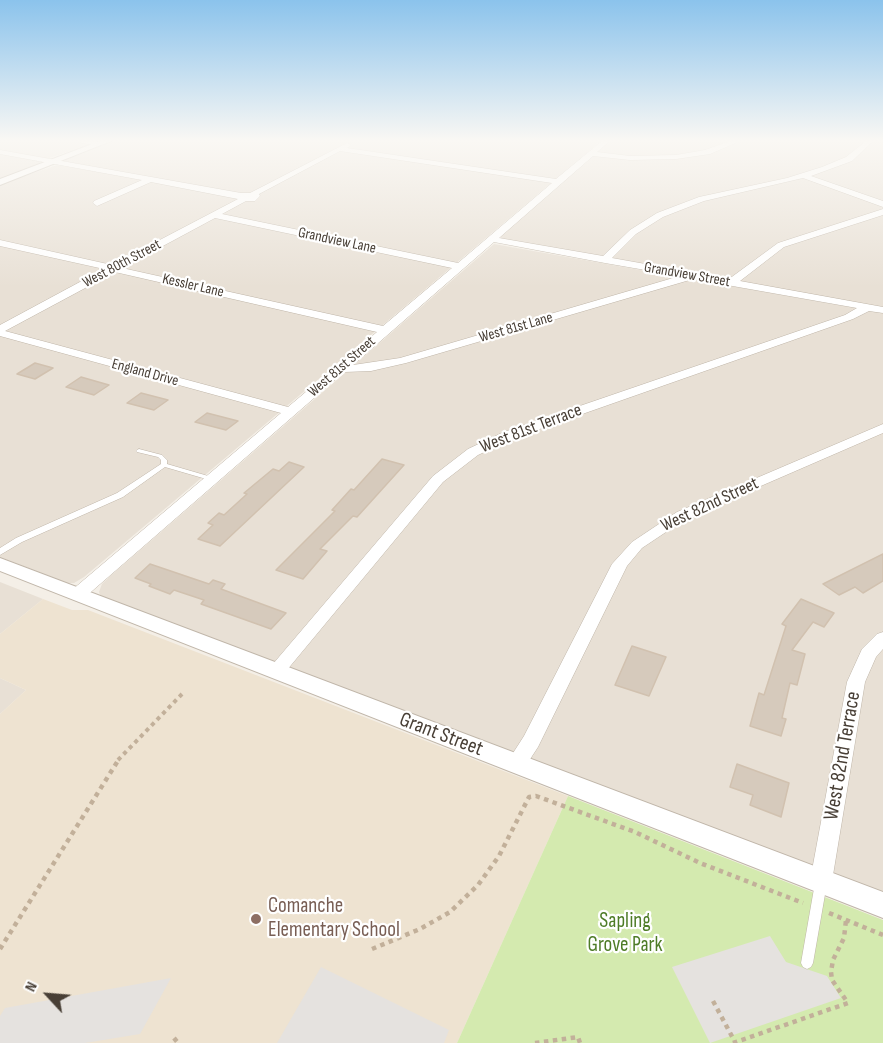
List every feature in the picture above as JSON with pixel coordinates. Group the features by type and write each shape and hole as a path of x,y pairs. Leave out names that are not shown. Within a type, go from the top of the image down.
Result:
{"street":[{"path":"97,203 127,190"},
{"path":"208,190 246,196"},
{"name":"West 80th Street","path":"0,329 259,190"},
{"name":"West 81st Street","path":"78,594 549,190"},
{"path":"604,260 633,232 653,219 679,207 742,190"},
{"path":"843,190 883,204"},
{"path":"732,282 781,245 883,212"},
{"name":"Grandview Lane","path":"215,215 459,266"},
{"name":"Grandview Street","path":"491,239 883,310"},
{"name":"Kessler Lane","path":"0,243 385,330"},
{"name":"West 81st Lane","path":"339,369 372,367 402,361 691,276"},
{"name":"West 81st Terrace","path":"276,671 438,479 473,452 509,435 849,317 868,307"},
{"name":"England Drive","path":"0,333 290,412"},
{"name":"West 82nd Street","path":"516,764 531,741 621,564 637,545 682,515 883,428"},
{"name":"Grant Street","path":"0,564 883,905"},
{"name":"West 82nd Terrace","path":"821,881 856,682 868,654 883,638"}],"lane":[{"path":"139,451 160,456 164,460 164,465"},
{"path":"164,465 213,479"},
{"path":"0,552 19,540 120,495 164,465"},
{"path":"807,963 821,881"}],"path":[{"path":"0,949 116,762 182,694"},
{"path":"372,950 420,929 450,912 478,885 494,864 529,797 536,796 635,832 700,863 883,935"},
{"path":"713,1001 734,1043 848,1003 832,980 831,972 832,960 844,938 846,920"},
{"path":"535,1043 578,1037 580,1043"}],"shaded area":[{"path":"0,190 199,190 235,196 246,201 252,200 251,193 242,194 219,190 543,190 84,577 74,583 67,583 0,557"},
{"path":"553,190 883,190 883,307 501,239 501,234"},
{"path":"494,244 883,313 883,897 101,597 99,592 102,584 109,577"},
{"path":"0,582 43,599 0,634"},
{"name":"Comanche Elementary School","path":"43,599 72,610 88,610 568,796 457,1043 0,1043 0,714 26,690 0,678 0,634"},
{"path":"0,678 26,690 0,714"},
{"path":"770,936 786,962 827,976 841,998 710,1043 672,967"},
{"path":"321,967 449,1030 444,1043 277,1043"},
{"path":"171,978 140,1034 85,1043 0,1043 0,1016 5,1008"}],"green space":[{"name":"Sapling Grove Park","path":"568,796 883,920 883,1043 457,1043"}],"building":[{"path":"35,363 53,368 35,379 17,374"},
{"path":"81,377 109,385 94,395 66,387"},
{"path":"141,393 168,400 154,410 127,403"},
{"path":"207,413 238,421 226,430 195,422"},
{"path":"382,459 404,465 357,517 353,516 320,549 327,551 303,579 276,570 335,511 332,510"},
{"path":"289,462 304,467 220,546 198,539 213,525 208,523 219,513 224,515 247,494 244,493 273,469 279,471"},
{"path":"883,554 883,581 863,593 855,587 839,595 823,584"},
{"path":"150,564 209,584 213,580 225,584 221,589 286,613 271,629 201,604 204,600 174,590 170,594 135,578"},
{"path":"801,599 834,613 824,627 813,622 792,650 805,654 797,685 790,683 782,718 786,719 781,736 750,726 759,693 764,695 786,626 782,624"},
{"path":"632,646 666,657 649,696 615,685"},
{"path":"737,764 789,783 781,817 750,805 753,795 730,787"}],"place":[{"name":"Comanche Elementary School","path":"256,919"}]}
